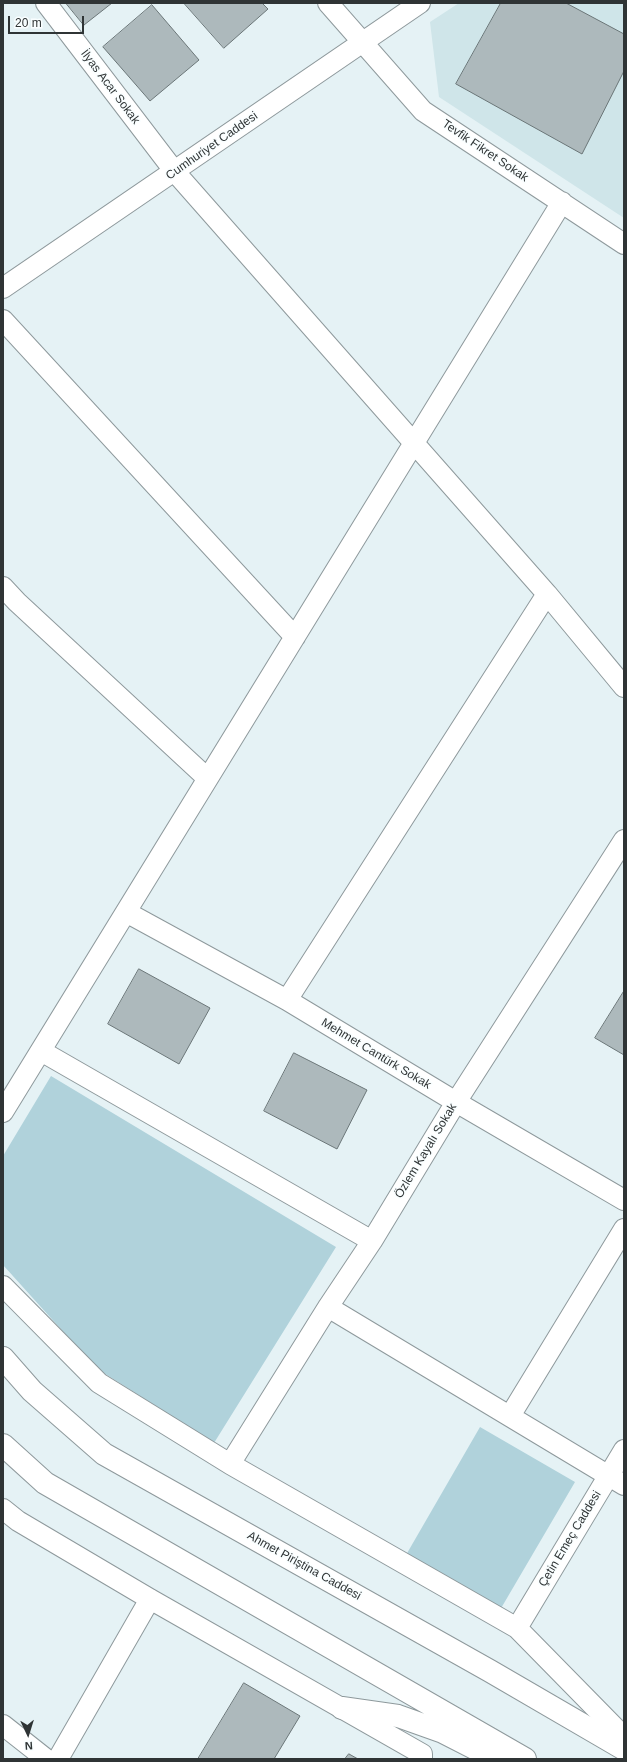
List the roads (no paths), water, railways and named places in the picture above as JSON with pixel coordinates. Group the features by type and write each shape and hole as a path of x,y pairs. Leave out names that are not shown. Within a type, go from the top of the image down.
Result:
{"street":[{"name":"İlyas Acar Sokak","path":"46,3 175,172 547,594 624,687"},
{"name":"Tevfik Fikret Sokak","path":"328,3 361,42 424,110 624,244"},
{"name":"Cumhuriyet Caddesi","path":"3,288 175,172 361,42 420,3"},
{"path":"3,1112 562,202"},
{"path":"3,320 295,637"},
{"path":"3,587 17,602 207,778"},
{"path":"287,1000 547,594"},
{"name":"Özlem Kayalı Sokak","path":"230,1464 328,1307 372,1241 456,1102 624,840"},
{"name":"Mehmet Cantürk Sokak","path":"126,912 287,1000 456,1102 624,1200"},
{"path":"41,1051 372,1241"},
{"path":"510,1416 624,1229"},
{"path":"3,1286 100,1383 230,1464 517,1628 624,1737"},
{"path":"328,1307 616,1480"},
{"name":"Ahmet Piriştina Caddesi","path":"3,1358 32,1391 104,1454 490,1671 624,1749"},
{"path":"3,1445 45,1483 525,1759"},
{"name":"Çetin Emeç Caddesi","path":"517,1628 616,1480 624,1450"},
{"path":"3,1509 18,1521 150,1599 342,1708 422,1756"},
{"path":"58,1759 150,1599"},
{"path":"342,1708 398,1716 443,1732 490,1756 511,1759"},
{"path":"3,1725 46,1759"}]}
